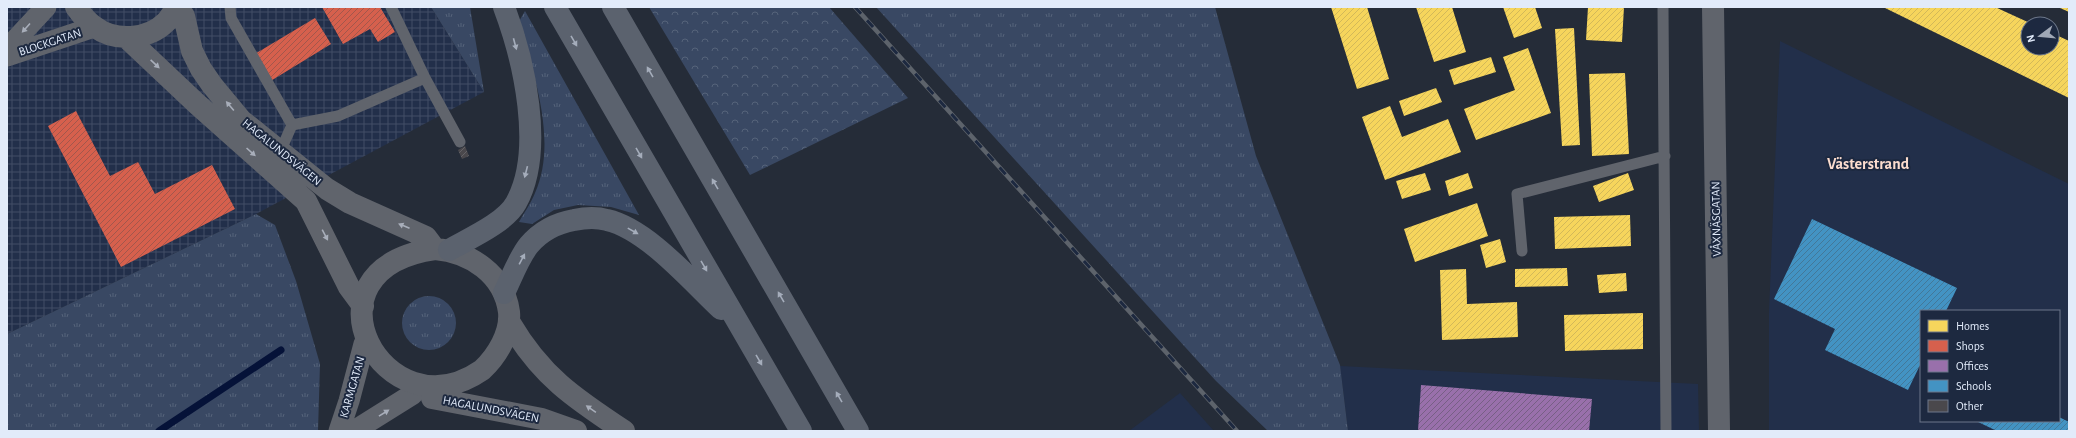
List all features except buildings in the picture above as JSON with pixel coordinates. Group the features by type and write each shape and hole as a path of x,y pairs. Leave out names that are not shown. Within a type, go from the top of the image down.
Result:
{"highway":[{"path":"442,249 506,215 516,204 528,163 531,140 529,104 521,66 504,7"},
{"path":"555,7 801,431"},
{"path":"613,7 858,431"},
{"path":"504,293 529,245 546,229 566,221 586,218 607,220 635,231 660,251 739,326"}],"street":[{"name":"BLOCKGATAN","path":"7,49 46,7"},
{"path":"76,7 94,27 110,35 127,38 148,34 165,22 178,7"},
{"name":"HAGALUNDSVÄGEN","path":"178,7 184,16 192,51 212,85 241,120 327,189 350,202 426,237 442,249 472,258 490,273 504,293 510,323 523,344 552,378 567,392 624,431"},
{"name":"VÅXNÄSGATAN","path":"1713,7 1719,431"},
{"name":"BLOCKGATAN","path":"7,56 94,27"},
{"name":"HAGALUNDSVÄGEN","path":"127,38 306,201 349,287 363,306"},
{"name":"HAGALUNDSVÄGEN","path":"442,249 416,251 397,259 382,272 370,287 363,306 361,325 364,344 374,366 391,383 421,396 542,419 576,431"},
{"name":"HAGALUNDSVÄGEN","path":"421,396 452,390 474,378 490,363 503,342 510,323"},
{"name":"KARMGATAN","path":"339,431 349,401 364,344"},
{"name":"KARMGATAN","path":"354,431 421,396"}],"lane":[{"path":"230,7 232,18 292,124"},
{"path":"391,7 425,78 460,142"},
{"path":"1663,7 1666,431"},
{"path":"292,124 338,116 425,78"},
{"path":"280,152 292,124"},
{"path":"1522,251 1517,194 1665,156"}],"shaded area":[{"path":"7,7 431,7 484,92 256,214 7,334"},
{"path":"1780,41 2069,184 2069,431 1769,431 1769,313"},
{"path":"1340,366 1698,384 1699,431 1348,431"},
{"path":"1180,393 1214,431 1129,431"}],"green space":[{"path":"431,7 470,7 484,92"},
{"path":"649,7 829,7 908,98 750,175"},
{"path":"876,7 1215,7 1256,156 1340,365 1348,431 1268,431 1216,381"},
{"path":"525,11 639,215 611,207 578,205 554,210 532,224 519,222 535,193 542,173 544,152 544,130 541,107 531,63 518,23"},
{"path":"256,214 275,225 296,281 320,364 318,431 7,431 7,334"},
{"path":"424,296 434,296 448,304 454,313 456,323 454,333 448,342 434,350 424,350 414,345 407,338 402,328 402,318 407,308 414,301"}],"waterway":[{"path":"159,431 281,350"}],"railway":[{"path":"855,7 1237,431"}],"district":[{"name":"Västerstrand","path":"1868,163"}]}
